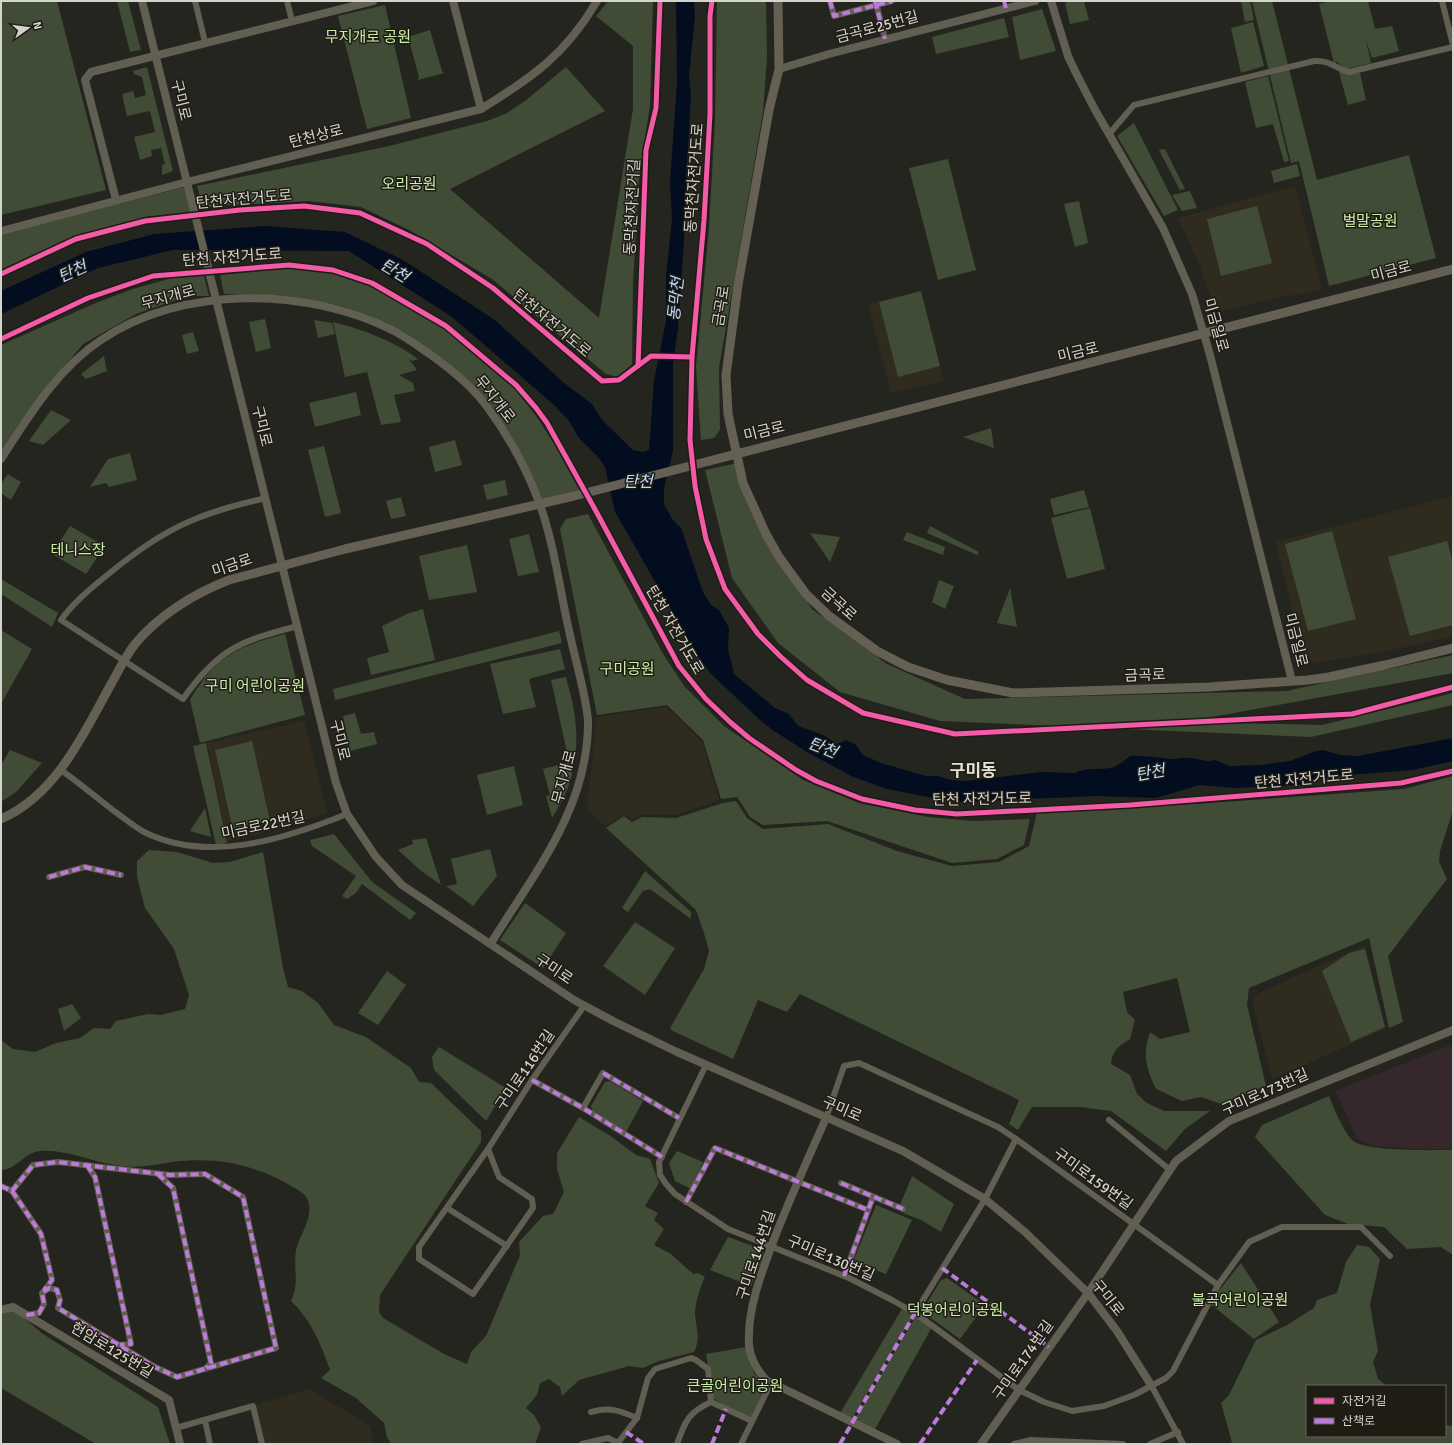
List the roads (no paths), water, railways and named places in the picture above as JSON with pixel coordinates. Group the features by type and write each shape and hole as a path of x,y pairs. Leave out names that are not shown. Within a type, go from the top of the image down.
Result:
{"main road":[{"name":"금곡로","path":"778,1 779,69 768,110 738,285 726,374 728,414 735,453 743,483 766,534 779,557 806,594 829,616 852,634 877,651 908,667 947,680 1014,693 1195,687 1292,681 1329,677 1453,648"},
{"name":"미금로","path":"1,819 10,815 32,798 61,770 84,733 123,662 134,646 152,626 198,594 229,580 282,565 540,505 735,453 1453,269"}],"street":[{"name":"구미로","path":"142,1 194,205 336,784 347,814 376,857 402,885 584,1006 649,1039 706,1065 903,1151 985,1199 1025,1232 1088,1293 1117,1331 1152,1386 1178,1432 1183,1444"},
{"path":"195,1 205,42"},
{"path":"287,1 292,21"},
{"path":"116,200 85,80 91,72 372,1"},
{"path":"453,1 482,109"},
{"name":"탄천상로","path":"1,231 116,200 482,109 521,85 554,57 579,29 597,1"},
{"path":"830,1 834,16 876,3 892,1"},
{"name":"금곡로25번길","path":"779,69 1005,4 1035,1"},
{"name":"미금일로","path":"1051,1 1068,56 1094,108 1163,228 1192,294 1204,334 1292,681"},
{"path":"1109,134 1134,105 1314,61 1328,61 1342,70 1349,72 1453,46 1442,1"},
{"path":"876,3 885,39"},
{"name":"무지개로","path":"1,458 53,386 72,363 87,350 117,330 145,317 174,308 217,300 254,299 287,301 322,306 366,319 403,336 456,374 487,406 514,450 540,505 559,579 588,720 586,758 576,796 566,821 491,943"},
{"path":"266,498 202,516 168,532 134,554 85,593 61,620 123,662 183,699 209,667 232,649 260,636 298,626"},
{"name":"미금로22번길","path":"61,770 136,827 152,835 193,846 215,848 246,844 301,831 347,814"},
{"path":"49,876 85,867 121,875"},
{"name":"구미로116번길","path":"507,1246 473,1294 419,1259 419,1247 488,1149 532,1080 584,1006"},
{"name":"구미로173번길","path":"1088,1293 1176,1161 1229,1120 1453,1030"},
{"name":"구미로159번길","path":"826,1118 844,1066 859,1063 998,1127 1218,1285"},
{"name":"구미로130번길","path":"706,1065 659,1162 660,1175 668,1187 686,1202 728,1229 873,1289 915,1313 1019,1390 1044,1402 1072,1411 1104,1406 1134,1395 1152,1386"},
{"path":"583,1108 603,1073 679,1118"},
{"path":"532,1080 583,1108 662,1157"},
{"name":"구미로144번길","path":"771,1383 757,1371 749,1346 749,1328 762,1270 797,1182 826,1118"},
{"path":"1109,1120 1170,1170"},
{"path":"915,1313 985,1199 1016,1139"},
{"path":"686,1202 714,1148 868,1210"},
{"path":"447,1208 507,1246 533,1208 532,1199 499,1176 488,1149"},
{"path":"12,1191 32,1165 58,1162 158,1174 205,1174 243,1197 276,1348 177,1377 155,1367 58,1308 60,1300 57,1290 49,1288 42,1293"},
{"path":"87,1165 95,1177 131,1344 120,1345"},
{"path":"158,1174 174,1188 211,1363 205,1369"},
{"path":"841,1183 903,1210"},
{"path":"1,1186 12,1191 41,1234 52,1280 42,1293 44,1304 39,1313 26,1315"},
{"path":"844,1276 873,1197"},
{"path":"1152,1386 1166,1378 1173,1371 1218,1285 1249,1242 1282,1227 1361,1227 1390,1256"},
{"name":"구미로174번길","path":"981,1444 1088,1293"},
{"name":"현암로125번길","path":"1,1310 13,1307 170,1400 180,1444"},
{"path":"582,1444 608,1438 617,1443 637,1418 648,1378 655,1369 691,1358 696,1360 708,1369 711,1402"},
{"path":"741,1444 771,1383 897,1444"},
{"path":"677,1444 684,1425 696,1409 711,1402 752,1421"},
{"path":"176,1428 253,1406 262,1444"},
{"path":"591,1412 606,1408 615,1409 637,1418"},
{"path":"205,1420 210,1444"},
{"path":"1150,1444 1178,1432"},
{"path":"1014,1444 1031,1440 1123,1444"}],"water":[{"name":"탄천","path":"676,1 694,1 695,17 689,75 691,96 685,225 678,329 673,364 673,451 664,488 664,504 672,519 681,528 703,592 711,605 719,610 729,628 728,649 734,674 775,708 789,714 798,726 823,735 837,744 846,740 856,745 863,755 881,763 926,776 938,776 951,780 966,781 1042,772 1075,773 1088,769 1111,768 1131,756 1171,759 1193,758 1208,761 1215,760 1230,766 1262,765 1290,761 1316,751 1323,750 1340,755 1358,756 1453,738 1453,761 1413,770 1335,776 1297,785 1233,788 1200,785 1156,798 1097,796 962,802 887,789 851,776 807,752 774,731 761,721 710,673 695,651 615,512 605,467 598,457 579,438 569,421 553,404 452,317 349,251 173,250 98,268 1,314 1,291 86,252 154,234 265,226 345,232 403,260 495,320 564,383 592,404 602,420 633,450 643,452 649,450 654,381 666,321 666,276 672,219 670,181 677,83"}],"district":[{"name":"구미동","path":"973,770"}],"park label":[{"name":"무지개로 공원","path":"368,37"},
{"name":"오리공원","path":"409,184"},
{"name":"벌말공원","path":"1370,221"},
{"name":"테니스장","path":"78,550"},
{"name":"구미공원","path":"627,669"},
{"name":"구미 어린이공원","path":"255,686"},
{"name":"불곡어린이공원","path":"1240,1300"},
{"name":"덕봉어린이공원","path":"955,1310"},
{"name":"큰골어린이공원","path":"735,1386"}],"water label":[{"name":"동막천","path":"675,299"}]}
